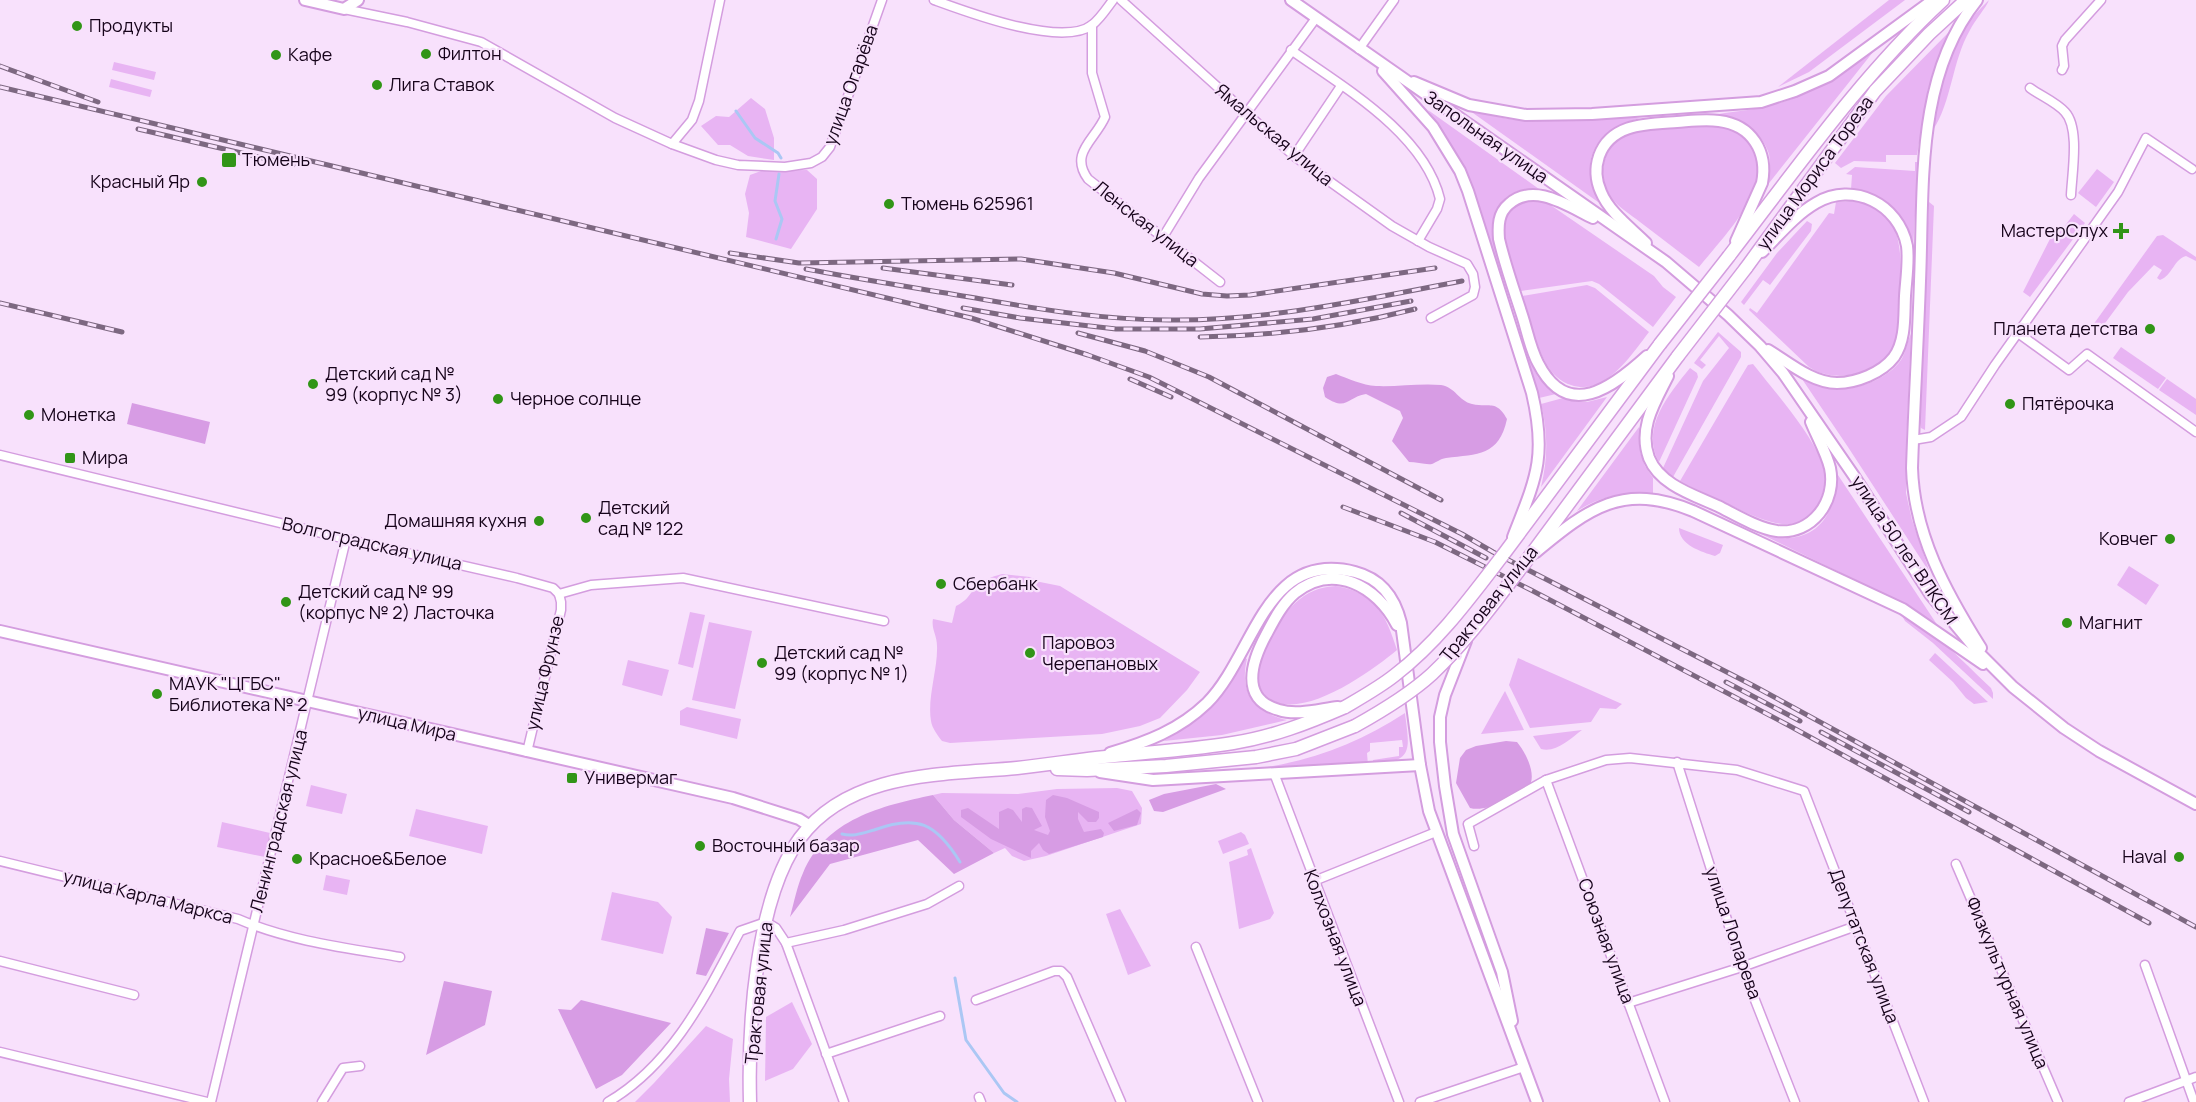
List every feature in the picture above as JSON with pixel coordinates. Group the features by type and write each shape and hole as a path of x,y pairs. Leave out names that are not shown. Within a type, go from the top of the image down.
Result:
{"main road":[{"name":"улица Мориса Тореза","path":"1660,344 1863,82 1943,0"},
{"name":"улица Мориса Тореза","path":"1678,356 1755,257 1875,90 1929,34 1966,0"},
{"name":"Трактовая улица","path":"1088,764 1260,738 1300,726 1344,707 1395,675 1424,650 1453,619 1510,547 1660,344"},
{"name":"Трактовая улица","path":"750,1102 752,1028 758,963 771,898 782,869 794,847 810,826 844,801 886,783 924,776 1088,764 1166,766 1256,757 1296,749 1355,726 1412,691 1431,675 1469,634 1527,560 1678,356"}],"street":[{"path":"305,0 481,42 615,118 672,144 692,120 699,101 720,0"},
{"path":"344,9 358,0"},
{"name":"улица Огарёва","path":"672,144 716,160 738,165 785,167 811,163 822,157 830,147 882,0"},
{"path":"933,0 988,19 1037,30 1074,32 1092,25 1113,0"},
{"name":"Ямальская улица","path":"1121,0 1294,156 1392,226 1441,253 1467,264 1473,274 1475,291 1469,298 1431,318"},
{"name":"Запольная улица","path":"1291,0 1666,262 1681,275"},
{"path":"1359,49 1394,0"},
{"path":"1393,73 1469,105 1526,115 1592,114 1750,103 1796,91 1829,76 1933,0"},
{"path":"1977,0 1965,15 1952,41 1936,86 1930,113 1924,194 1913,487 1923,533 1947,593 1994,668"},
{"path":"2062,70 2064,66 2062,46 2065,40 2102,0"},
{"path":"1163,237 1199,178 1244,113 1316,18"},
{"name":"Ленская улица","path":"1092,25 1092,73 1106,117 1081,154 1080,163 1088,179 1220,282"},
{"path":"1292,50 1377,111 1410,144 1436,185 1439,203 1418,241"},
{"path":"1371,57 1425,116 1460,171 1532,393 1540,444 1535,479 1510,547"},
{"path":"1294,156 1341,86"},
{"path":"2030,88 2061,108 2071,121 2073,144 2071,195"},
{"path":"1666,262 1607,203 1598,183 1596,169 1603,147 1611,138 1634,126 1721,121 1737,126 1753,139 1759,146 1764,173 1758,195 1737,243"},
{"path":"1913,440 1931,437 1961,417 2118,192 2146,138 2192,169"},
{"path":"1755,257 1809,208 1830,196 1844,194 1868,198 1889,212 1904,235 1908,254 1902,339 1895,356 1877,372 1847,382 1828,382 1805,372 1760,346"},
{"path":"1621,231 1541,195 1521,197 1506,207 1499,225 1499,239 1537,361 1549,379 1565,390 1586,394 1604,389 1623,378 1660,344"},
{"name":"улица 50 лет ВЛКСМ","path":"1681,275 1760,346 1798,394 1930,594 1965,638 2004,679 2038,708 2081,739 2196,804"},
{"path":"2018,333 2069,370 2087,354 2196,432"},
{"path":"1678,356 1647,422 1646,445 1652,463 1661,475 1674,485 1760,525 1779,531 1804,526 1811,522 1822,511 1829,495 1831,477 1827,459 1798,394"},
{"name":"Волгоградская улица","path":"0,455 517,578 553,588 559,594"},
{"path":"1527,560 1580,518 1613,502 1656,499 1681,506 1903,609 2004,679"},
{"name":"Ленинградская улица","path":"209,1102 346,539"},
{"path":"1088,764 1162,736 1197,712 1223,683 1275,594 1290,582 1309,572 1327,568 1368,576 1382,585 1396,605 1404,639 1427,803 1537,1102"},
{"path":"559,594 591,585 683,578 885,621"},
{"path":"1344,707 1286,712 1267,705 1258,696 1251,676 1254,660 1282,607 1295,593 1311,584 1331,580 1351,582 1367,588 1379,598 1404,639"},
{"name":"улица Фрунзе","path":"527,752 561,610 559,594"},
{"name":"улица Мира","path":"0,631 733,798 799,819 810,826"},
{"path":"1469,634 1447,689 1440,717 1440,742 1448,810 1461,860 1502,972 1517,1048"},
{"path":"1474,846 1468,824 1546,780 1606,760 1630,758 1677,762"},
{"name":"Депутатская улица","path":"1677,762 1737,770 1804,791 1923,1102"},
{"name":"улица Лопарева","path":"1677,762 1742,967 1795,1102"},
{"path":"1088,764 1153,780 1420,765"},
{"name":"Колхозная улица","path":"1274,773 1399,1102"},
{"name":"Союзная улица","path":"1546,780 1665,1102"},
{"path":"1314,881 1436,832"},
{"name":"улица Карла Маркса","path":"0,861 238,919 253,926 305,940 400,957"},
{"name":"Физкультурная улица","path":"1956,864 2058,1102"},
{"path":"786,943 844,930 927,904 959,886"},
{"path":"608,1102 653,1067 676,1039 706,994 741,931 766,922 776,928 786,943 843,1102"},
{"path":"1628,1003 1742,967 1856,927"},
{"path":"1196,947 1258,1102"},
{"path":"0,961 134,995"},
{"path":"2145,965 2194,1102"},
{"path":"976,1000 1054,970 1061,971 1067,977 1121,1102"},
{"path":"826,1054 940,1016"},
{"path":"0,1052 209,1102"},
{"path":"322,1102 343,1068 360,1066"},
{"path":"1420,1102 1524,1068"},
{"path":"2129,1102 2196,1077"}],"shaded area":[{"path":"1889,0 1905,0 1809,72 1778,87"},
{"path":"1989,0 1964,42 1944,106 1933,130 1943,80 1956,43 1968,23"},
{"path":"1950,31 1928,89 1917,155 1886,155 1886,162 1854,161 1841,168 1835,163 1886,96"},
{"path":"1877,47 1766,187 1770,158 1760,138 1739,122 1713,115 1759,108 1792,99 1836,77"},
{"path":"114,62 156,72 154,80 112,70"},
{"path":"111,79 152,90 150,97 109,87"},
{"path":"751,98 765,109 774,138 774,160 748,156 730,145 718,145 701,126 716,116 729,117"},
{"path":"1466,108 1492,116 1535,121 1640,118 1619,126 1602,138 1596,146 1590,167 1598,202"},
{"path":"1428,110 1539,189 1522,190 1510,195 1499,205 1495,215 1493,236 1504,278 1501,278 1468,176"},
{"path":"1712,125 1735,132 1748,142 1758,162 1757,178 1743,211 1699,267 1615,202 1605,187 1603,169 1610,150 1620,140 1633,133 1665,127"},
{"path":"1915,162 1918,162 1913,250 1907,227 1901,217 1893,208 1874,195 1851,189 1852,175 1846,174 1855,167 1915,171"},
{"path":"2097,169 2114,182 2096,207 2078,193"},
{"path":"807,170 817,179 817,209 791,249 746,237 749,213 745,194 750,175 761,171"},
{"path":"1539,200 1549,204 1654,276 1676,297 1653,327 1599,284 1592,281 1521,291 1507,248 1504,234 1505,221 1511,211 1521,203"},
{"path":"1851,201 1869,205 1883,213 1892,224 1897,236 1901,267 1898,328 1894,345 1879,363 1856,374 1831,375 1809,367 1749,310 1750,308 1757,313 1829,213 1834,214 1836,202"},
{"path":"1929,202 1934,206 1925,430 1921,428 1919,417"},
{"path":"2074,214 2085,223 2030,297 2023,292 2053,233 2060,232"},
{"path":"1807,221 1812,224 1811,231 1770,285 1763,280 1744,305 1741,302 1777,253"},
{"path":"2163,235 2196,257 2196,261 2186,256 2182,258 2160,280 2157,278 2162,270 2154,265 2128,292 2100,330 2093,325 2157,236"},
{"path":"1587,285 1595,288 1649,332 1626,362 1616,371 1595,385 1583,387 1564,382 1549,368 1536,340 1522,296"},
{"path":"1718,332 1741,352 1741,357 1673,477 1663,468 1703,381 1729,348 1719,336 1700,360 1706,365 1702,369 1694,363"},
{"path":"1911,334 1906,493 1912,520 1930,573 1802,379 1817,386 1833,389 1852,388 1871,382 1888,373 1901,360"},
{"path":"2121,347 2166,378 2158,389 2113,358"},
{"path":"1527,356 1538,377 1556,394 1539,398"},
{"path":"1753,364 1800,424 1824,467 1825,482 1819,502 1811,514 1801,521 1790,524 1765,520 1680,481 1748,365"},
{"path":"1690,368 1697,373 1698,377 1659,462 1654,449 1655,424 1666,400"},
{"path":"1336,374 1376,386 1425,384 1446,386 1472,404 1496,407 1507,419 1499,440 1486,451 1444,458 1432,464 1409,462 1392,441 1403,418 1400,411 1366,394 1343,403 1325,397 1323,388 1327,377"},
{"path":"2167,379 2196,399 2196,415 2159,390"},
{"path":"1607,397 1541,487 1546,445 1541,404 1563,398 1587,402"},
{"path":"132,403 210,422 205,444 127,424"},
{"path":"1639,427 1640,452 1653,478 1653,493 1614,496 1577,511"},
{"path":"1838,475 1938,626 1911,607 1761,534 1788,538 1811,532 1826,517 1831,508"},
{"path":"1679,528 1723,545 1720,553 1715,556 1692,547 1683,539"},
{"path":"2129,566 2159,585 2146,605 2117,585"},
{"path":"1002,574 1030,577 1040,582 1060,586 1200,672 1187,690 1160,718 1140,726 1102,734 950,743 942,741 933,726 930,712 937,655 933,619 952,623 956,606 965,601 980,583"},
{"path":"1336,586 1350,589 1370,600 1383,616 1397,650 1355,681 1318,699 1300,704 1284,704 1270,699 1261,688 1258,672 1265,649 1277,626 1301,598 1311,592"},
{"path":"690,612 705,615 693,668 678,664"},
{"path":"1901,614 1926,629 1949,648 1991,688 1993,699 1933,643 1905,621"},
{"path":"709,622 752,631 735,709 692,700"},
{"path":"1935,653 1988,702 1974,704 1966,698 1953,682 1929,660"},
{"path":"1245,658 1247,659 1245,682 1252,699 1266,712 1287,720 1222,735 1164,741 1189,724 1210,705"},
{"path":"1518,658 1622,704 1616,709 1600,708 1591,722 1530,728 1509,685"},
{"path":"628,660 669,670 662,696 622,685"},
{"path":"1505,691 1524,730 1481,734"},
{"path":"687,707 741,719 737,739 680,725 680,711"},
{"path":"1405,713 1408,744 1403,756 1396,760 1373,765 1373,760 1399,756 1399,747 1403,747 1402,740 1370,743 1370,751 1367,753 1368,765 1267,770 1267,767 1286,764 1339,748"},
{"path":"1582,730 1563,744 1547,750 1541,749 1533,736"},
{"path":"1506,741 1517,742 1524,752 1530,765 1531,783 1528,788 1492,806 1470,808 1456,783 1460,758 1466,750 1476,746"},
{"path":"1216,784 1226,789 1163,812 1154,811 1149,800 1164,794"},
{"path":"311,785 347,794 342,814 306,806"},
{"path":"1117,788 1132,791 1142,808 1141,824 1046,856 1024,861 1012,856 1005,848 994,853 954,820 933,795 942,793 1018,794 1057,789"},
{"path":"933,795 954,820 994,853 954,874 918,840 830,864 790,917 797,889 813,855 841,827 875,810"},
{"path":"1053,795 1067,798 1099,812 1096,822 1088,822 1078,812 1078,819 1084,832 1101,829 1104,833 1103,837 1049,854 1039,843 1031,851 1031,858 991,839 961,817 961,810 968,808 999,829 999,812 1008,808 1013,810 1022,822 1022,809 1032,808 1042,826 1034,830 1048,835 1050,831 1045,817 1046,800"},
{"path":"416,809 488,826 482,854 409,836"},
{"path":"1137,809 1141,813 1137,825 1114,831 1108,823"},
{"path":"222,822 270,833 265,857 217,847"},
{"path":"1241,832 1249,844 1223,854 1218,841"},
{"path":"1251,848 1274,913 1270,919 1239,929 1229,862 1248,855 1247,850"},
{"path":"326,875 350,880 347,895 323,890"},
{"path":"612,892 658,902 672,917 663,954 601,940"},
{"path":"1120,909 1151,966 1128,975 1106,914"},
{"path":"706,928 729,933 706,976 696,974"},
{"path":"444,981 492,991 485,1025 426,1055"},
{"path":"581,1000 671,1023 622,1075 596,1089 558,1009 571,1010"},
{"path":"792,1002 812,1044 793,1069 765,1081 766,1017"},
{"path":"706,1026 733,1039 729,1079 730,1102 635,1102 654,1083"}],"waterway":[{"path":"736,111 755,138 778,153 781,158"},
{"path":"776,239 782,219 775,201 779,174"},
{"path":"842,834 858,834 902,823 924,825 942,838 960,862"},
{"path":"955,978 966,1040 1004,1093 1017,1102"}],"railway":[{"path":"0,66 98,102"},
{"path":"0,87 971,318 1149,377 1462,534 1754,686 2196,927"},
{"path":"138,129 293,165"},
{"path":"730,253 799,263 1021,259 1114,273 1202,294 1227,296 1250,295 1435,268"},
{"path":"883,268 1012,285"},
{"path":"806,269 1052,310 1122,318 1170,320 1281,313 1354,302 1462,281"},
{"path":"963,308 1020,318 1116,329 1200,329 1313,319 1411,301"},
{"path":"0,303 122,332"},
{"path":"1200,337 1255,335 1309,329 1362,321 1415,309"},
{"path":"1078,333 1145,351 1209,377 1441,500"},
{"path":"1130,379 1171,397"},
{"path":"1343,507 1435,542 1531,590 1788,725 2149,923"},
{"path":"1401,513 1486,558"},
{"path":"1726,682 1800,721"},
{"path":"1821,732 1969,812"}],"place":[{"name":"Продукты","path":"77,26"},
{"name":"Филтон","path":"426,54"},
{"name":"Кафе","path":"276,55"},
{"name":"Лига Ставок","path":"377,85"},
{"name":"Тюмень","path":"229,160"},
{"name":"Красный Яр","path":"202,182"},
{"name":"Тюмень 625961","path":"889,204"},
{"name":"МастерСлух","path":"2121,231"},
{"name":"Планета детства","path":"2150,329"},
{"name":"Детский сад № 99 (корпус № 3)","path":"313,384"},
{"name":"Черное солнце","path":"498,399"},
{"name":"Пятёрочка","path":"2010,404"},
{"name":"Монетка","path":"29,415"},
{"name":"Мира","path":"70,458"},
{"name":"Детский сад № 122","path":"586,518"},
{"name":"Домашняя кухня","path":"539,521"},
{"name":"Ковчег","path":"2170,539"},
{"name":"Сбербанк","path":"941,584"},
{"name":"Детский сад № 99 (корпус № 2) Ласточка","path":"286,602"},
{"name":"Магнит","path":"2067,623"},
{"name":"Паровоз Черепановых","path":"1030,653"},
{"name":"Детский сад № 99 (корпус № 1)","path":"762,663"},
{"name":"МАУК \"ЦГБС\" Библиотека № 2","path":"157,694"},
{"name":"Универмаг","path":"572,778"},
{"name":"Восточный базар","path":"700,846"},
{"name":"Haval","path":"2179,857"},
{"name":"Красное&Белое","path":"297,859"}]}
